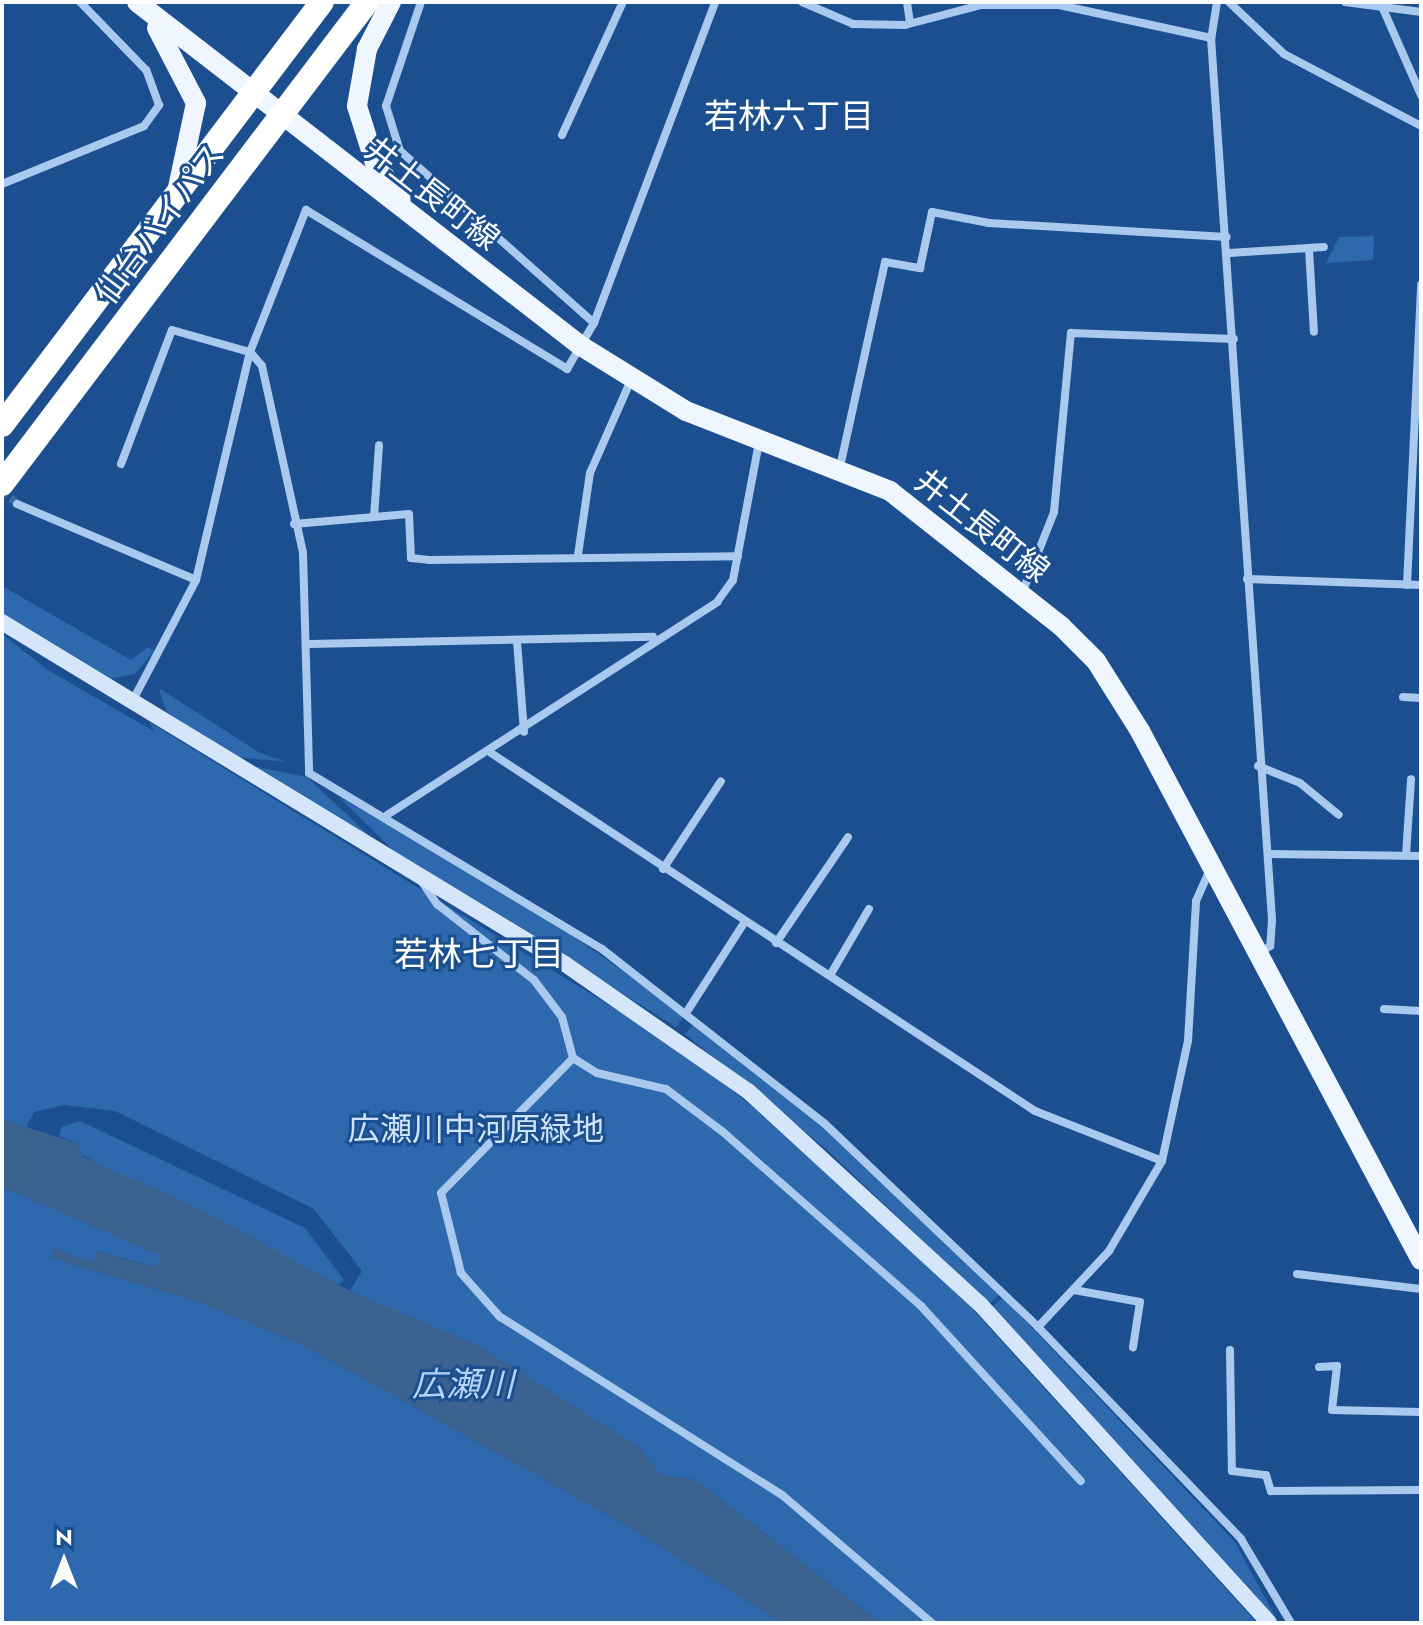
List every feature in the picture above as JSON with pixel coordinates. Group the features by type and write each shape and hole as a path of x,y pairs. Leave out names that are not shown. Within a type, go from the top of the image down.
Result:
{"highway":[{"name":"仙台バイパス","path":"2,425 255,95 322,2"},
{"name":"仙台バイパス","path":"2,484 367,2"}],"main road":[{"name":"井土長町線","path":"137,2 415,219 581,346 631,380 759,442 840,467 935,521 1022,594 1117,690 1215,865 1421,1260"},
{"path":"137,2 170,43 196,103 177,194"},
{"path":"391,2 367,49 357,106 375,163 415,219"}],"street":[{"path":"2,184 144,126 159,105 146,70 80,2"},
{"path":"421,2 386,106 400,151 594,323"},
{"path":"562,135 623,2"},
{"path":"132,702 196,580 250,352 306,210 567,369 594,323 715,2"},
{"path":"802,2 821,6 853,24 910,23 981,5 1059,5 1211,38"},
{"path":"907,2 910,23"},
{"path":"1217,2 1211,38 1229,253 1258,766 1269,854 1270,946 1261,952"},
{"path":"1229,2 1284,54 1421,126"},
{"path":"1345,2 1380,4 1418,12"},
{"path":"1380,4 1421,95"},
{"path":"840,467 885,262 920,268 932,212 989,223 1227,237"},
{"path":"1229,253 1324,247"},
{"path":"1309,249 1314,332"},
{"path":"1407,585 1421,284"},
{"path":"121,464 172,330 250,352 262,366 294,524 310,644 309,773 387,815 688,1010 824,1123 1038,1327 1241,1539 1291,1623"},
{"path":"1022,594 1054,512 1071,333 1234,339"},
{"path":"578,555 590,473 631,380"},
{"path":"387,815 524,732 656,637 717,602 738,556 759,442"},
{"path":"374,517 379,445"},
{"path":"17,504 196,580"},
{"path":"294,524 409,514 411,558 738,556"},
{"path":"1247,579 1421,585"},
{"path":"2,622 415,873 675,1036 822,1152 980,1304 1269,1623"},
{"path":"310,644 656,637"},
{"path":"517,641 524,732"},
{"path":"1403,697 1421,698"},
{"path":"491,753 744,923 832,972 1035,1111 1162,1161"},
{"path":"1258,766 1300,783 1339,815"},
{"path":"1406,855 1411,779"},
{"path":"663,869 721,781"},
{"path":"776,943 848,837"},
{"path":"1269,854 1421,856"},
{"path":"1038,1327 1109,1251 1162,1161 1188,1041 1196,901 1202,873 1215,865"},
{"path":"415,873 437,904 534,980 562,1017 573,1058 597,1073 666,1089 723,1132 921,1306 1081,1481"},
{"path":"832,972 869,909"},
{"path":"688,1010 744,923"},
{"path":"1384,1009 1421,1011"},
{"path":"573,1058 441,1193 461,1273 500,1317 782,1495 932,1623"},
{"path":"1297,1274 1421,1289"},
{"path":"1074,1290 1140,1302 1133,1347"},
{"path":"1230,1350 1232,1471 1266,1475 1271,1491 1421,1490"},
{"path":"1319,1367 1337,1366 1332,1410 1421,1412"}],"green space":[{"path":"1374,236 1373,260 1326,263 1339,237"},
{"path":"2,586 131,660 148,647 154,651 135,674 108,679 2,615"},
{"name":"広瀬川中河原緑地","path":"2,634 48,670 155,732 149,722 677,1047 816,1157 959,1294 1257,1623 881,1623 695,1480 660,1474 639,1448 350,1291 362,1271 314,1209 115,1111 64,1105 34,1112 25,1129 2,1119"},
{"path":"159,688 260,753 287,762 237,757 209,741 166,711"},
{"path":"246,765 307,777 376,842"},
{"path":"339,797 526,903 685,1015 676,1027 394,851"},
{"path":"695,1023 814,1117 1001,1293 989,1304 825,1148 685,1034"},
{"path":"80,1121 305,1228 344,1280 339,1285 82,1155 79,1144 59,1136 62,1127"},
{"path":"2,1187 163,1256 155,1267 96,1251 94,1263 53,1249 51,1258 199,1302 303,1345 621,1522 783,1623 2,1621"},
{"path":"1003,1297 1235,1542 1278,1622 992,1307"}],"water":[{"name":"広瀬川","path":"2,1119 79,1144 82,1156 204,1211 350,1291 479,1346 640,1448 660,1474 695,1480 881,1623 783,1623 621,1522 303,1345 199,1302 51,1258 53,1249 94,1263 95,1251 154,1267 162,1256 2,1187"}],"waterway":[{"path":"1419,2 1421,7"}],"tunnel":[{"path":"2,490 17,504"}],"district":[{"name":"若林六丁目","path":"789,117"},
{"name":"若林七丁目","path":"479,955"}]}
